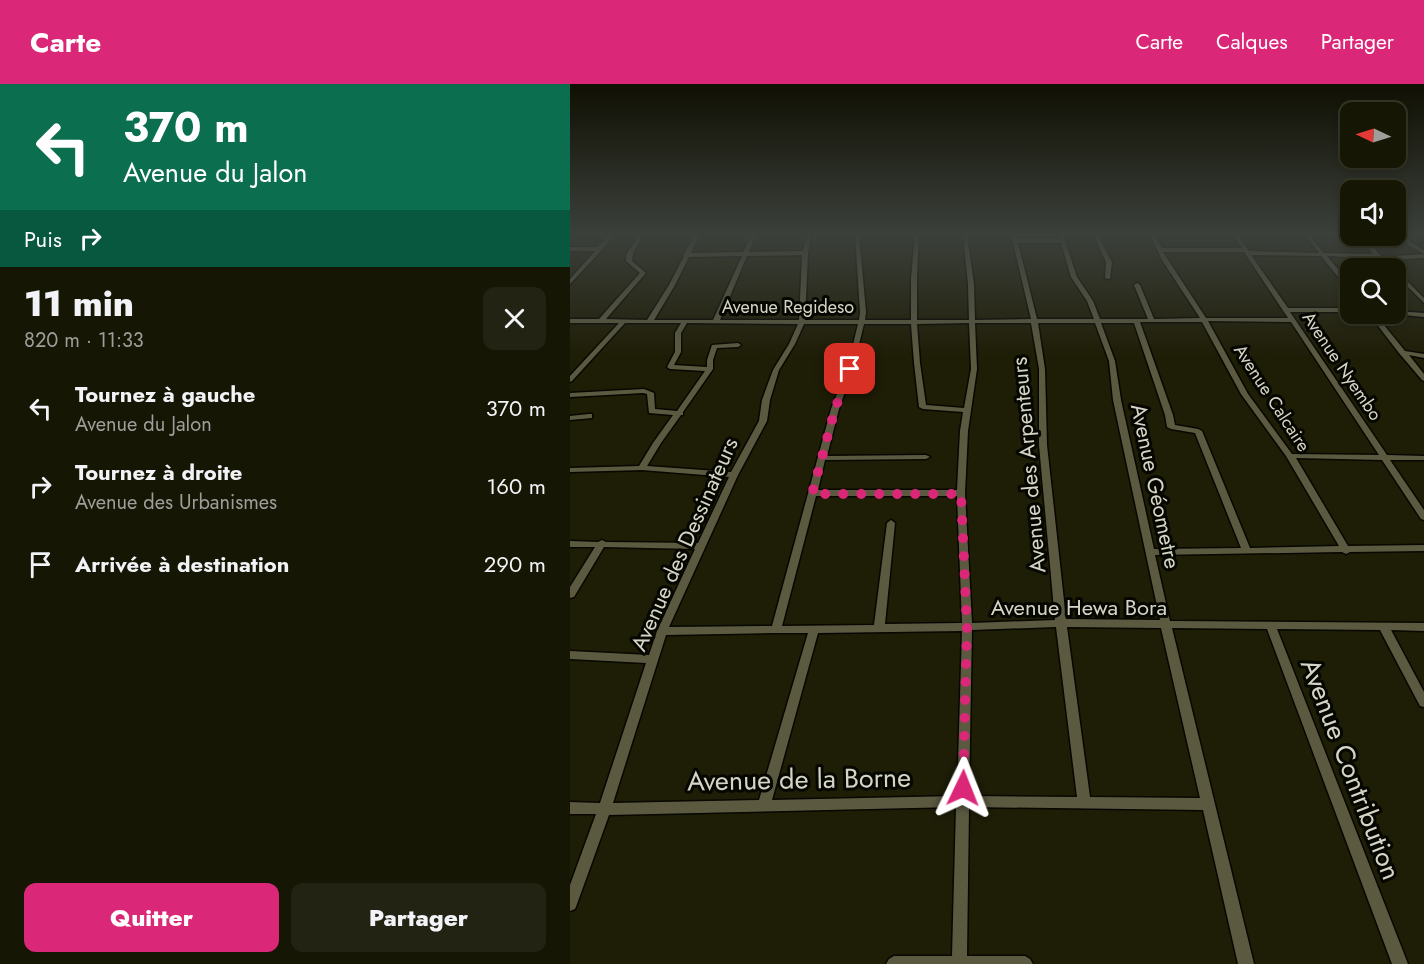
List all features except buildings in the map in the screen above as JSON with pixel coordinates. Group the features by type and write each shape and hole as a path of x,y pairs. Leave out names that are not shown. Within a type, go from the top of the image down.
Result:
{"street":[{"path":"601,321 641,275"},
{"path":"649,322 677,275"},
{"path":"716,321 736,275"},
{"name":"Avenue des Dessinateurs","path":"570,904 605,809 662,631 734,474 763,421 766,400 776,370 792,344 802,321 805,275"},
{"path":"776,630 835,409 850,369 863,312 860,275"},
{"path":"912,275 912,322 923,407 967,410"},
{"path":"959,962 967,627 961,494 967,410 974,369 969,275"},
{"name":"Avenue des Arpenteurs","path":"1023,275 1042,369 1043,446 1060,623 1084,803"},
{"name":"Avenue Géometre","path":"1073,275 1090,301 1112,362 1117,400 1166,626 1246,964"},
{"name":"Avenue Calcaire","path":"1175,275 1204,319 1245,394 1290,456 1346,551"},
{"name":"Avenue Nyembo","path":"1263,275 1424,516"},
{"path":"1406,282 1424,301"},
{"path":"1137,285 1152,320"},
{"path":"1286,310 1340,310"},
{"path":"1406,314 1424,315"},
{"path":"1136,320 1169,415 1171,427 1198,431 1247,551"},
{"name":"Avenue Regideso","path":"570,321 684,323 716,321 1293,320"},
{"path":"570,380 623,321"},
{"path":"684,323 678,333 678,352 670,367 710,369"},
{"path":"1380,324 1424,379"},
{"path":"642,468 652,450 710,369 714,346 738,345"},
{"path":"1401,352 1424,356"},
{"path":"570,394 644,391 650,393 652,411 680,413"},
{"path":"570,418 589,416"},
{"path":"1290,456 1424,458"},
{"path":"822,458 926,457"},
{"path":"570,470 642,468 734,474"},
{"path":"812,494 961,494"},
{"path":"879,628 891,523"},
{"path":"570,595 603,543"},
{"path":"570,544 700,546"},
{"path":"1150,552 1346,551 1424,548"},
{"name":"Avenue Hewa Bora","path":"662,631 967,627 1060,623 1166,626 1424,627"},
{"name":"Avenue Contribution","path":"1271,626 1400,964"},
{"path":"1384,627 1424,703"},
{"path":"764,804 814,629"},
{"path":"570,655 653,659"},
{"name":"Avenue de la Borne","path":"570,807 605,809 963,801 1208,804"},
{"path":"894,964 959,962 1025,964"}],"route":[{"path":"850,369 835,409 812,494 961,494 967,627 963,788"}]}
